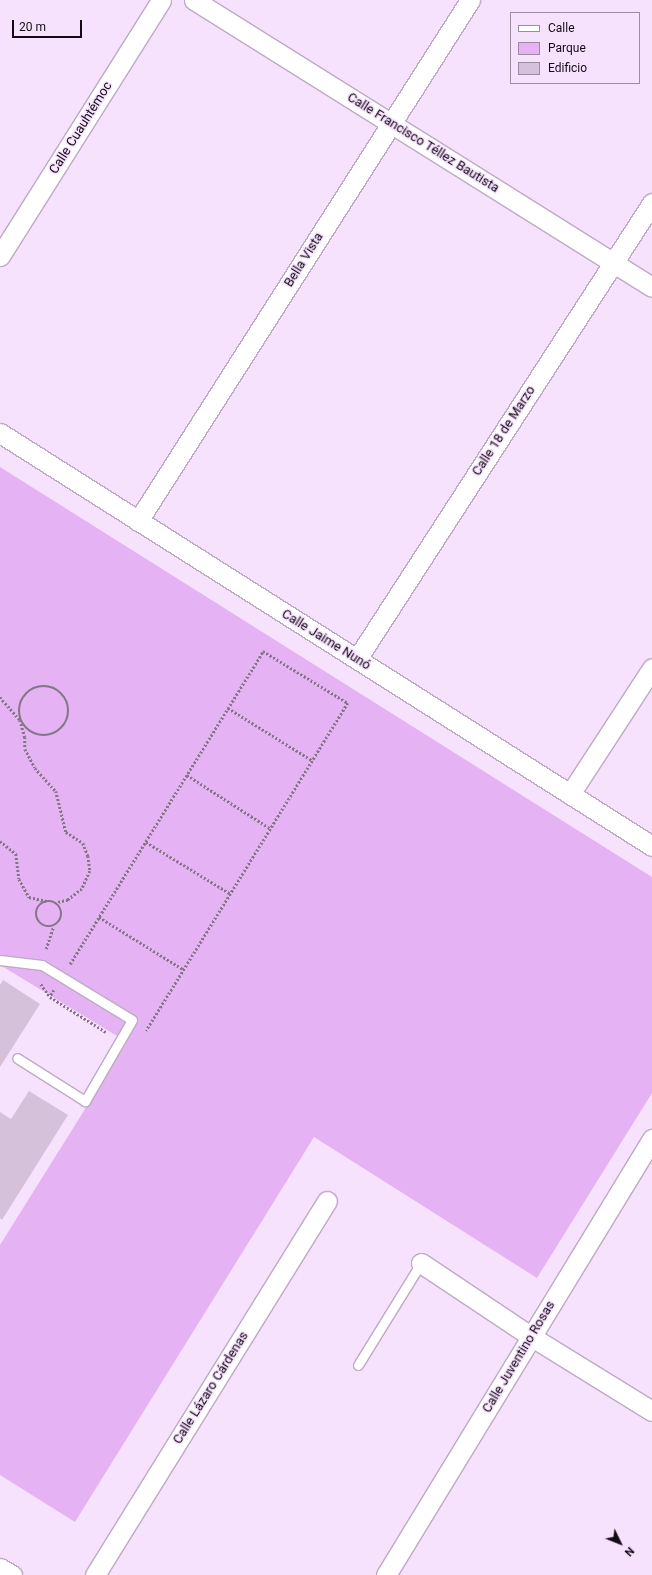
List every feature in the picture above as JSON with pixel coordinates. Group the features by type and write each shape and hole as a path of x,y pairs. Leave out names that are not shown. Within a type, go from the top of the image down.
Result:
{"street":[{"name":"Calle Cuauhtémoc","path":"0,256 162,0"},
{"name":"Calle Francisco Téllez Bautista","path":"194,0 652,287"},
{"name":"Bella Vista","path":"138,521 470,0"},
{"name":"Calle 18 de Marzo","path":"357,659 652,203"},
{"name":"Calle Jaime Nunó","path":"0,433 652,846"},
{"path":"570,794 652,668"},
{"name":"Calle Juventino Rosas","path":"386,1575 532,1338 652,1138"},
{"name":"Calle Lázaro Cárdenas","path":"95,1575 328,1201"},
{"path":"421,1263 532,1338 652,1411"},
{"path":"0,1568 12,1575"}],"lane":[{"path":"0,960 42,965 132,1020 130,1027 120,1041 85,1101 17,1058"},
{"path":"358,1365 421,1263"}],"path":[{"path":"50,997 263,651 348,703 144,1036 130,1027"},
{"path":"0,697 20,720 24,728 38,736 53,735 66,725 70,709 68,702 57,689 40,686 31,689 20,702 20,720 25,737 25,748 34,768 56,791 66,832 83,843 88,856 90,871 82,889 68,900 56,903 29,897 18,879 16,854 0,841"},
{"path":"228,708 313,761"},
{"path":"187,775 271,829"},
{"path":"146,842 231,894"},
{"path":"47,901 39,906 36,914 38,922 49,927 57,924 62,918 61,910 56,903"},
{"path":"99,917 184,970"},
{"path":"39,982 50,997 120,1041"}],"green space":[{"path":"0,467 652,877 652,1093 537,1278 314,1137 75,1522 0,1475 0,1245 127,1042 0,965"}],"building":[{"path":"3,980 40,1004 0,1067 0,985"},
{"path":"29,1091 68,1115 2,1220 0,1218 0,1112 11,1119"}]}
